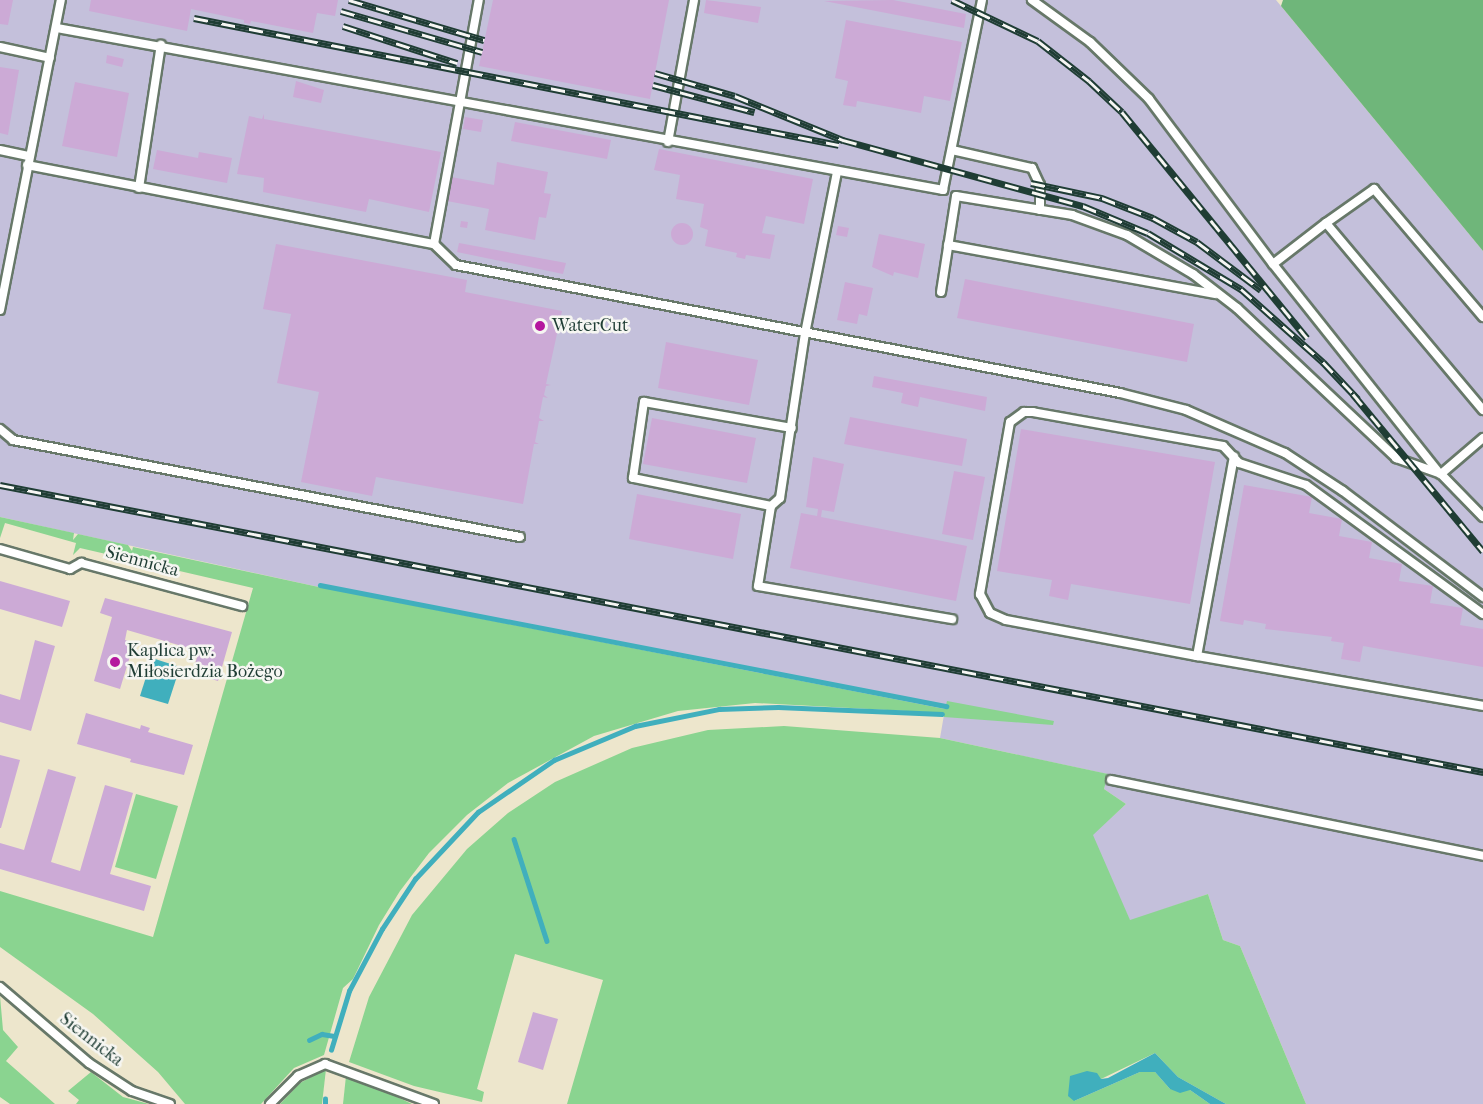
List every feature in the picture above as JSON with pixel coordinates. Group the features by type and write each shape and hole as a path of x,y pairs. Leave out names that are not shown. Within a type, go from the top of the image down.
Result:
{"lane":[{"path":"0,310 62,0"},
{"path":"434,244 479,0"},
{"path":"668,142 694,0"},
{"path":"57,28 161,45 668,142 943,190 982,0"},
{"path":"1032,0 1090,42 1149,99 1273,264 1441,474 1483,517"},
{"path":"140,188 161,45"},
{"path":"0,47 50,58"},
{"path":"0,150 28,161 140,188 434,244 456,265 1120,393 1186,410 1238,430 1285,453 1343,491 1483,597"},
{"path":"952,150 1032,168 1040,184 1040,210"},
{"path":"837,172 805,333 780,498 771,507 758,585 952,619"},
{"path":"1273,264 1374,189 1483,317"},
{"path":"941,292 956,196 1072,215 1127,234 1219,294 1396,458 1441,474"},
{"path":"1326,223 1483,410"},
{"path":"948,245 1219,294"},
{"path":"771,507 633,478 644,402 792,428"},
{"path":"1483,614 1306,485 1250,468 1224,446 1033,412 1024,412 1010,422 980,594 990,613 1006,620 1483,706"},
{"path":"0,429 13,440 520,537"},
{"path":"1441,474 1483,438"},
{"path":"1197,656 1234,456"},
{"name":"Siennicka","path":"0,549 70,570 81,563 242,606"},
{"path":"1110,780 1483,856"},
{"name":"Siennicka","path":"0,987 89,1063 132,1091 170,1104"},
{"path":"270,1104 305,1071 325,1064 434,1104"}],"shaded area":[{"path":"0,0 1276,0 1483,251 1483,1104 1306,1104 1240,946 1223,940 1208,894 1130,921 1092,835 1126,804 1104,789 1107,774 940,738 945,709 314,586 0,517"}],"green space":[{"path":"1283,0 1483,0 1483,251 1281,6"},
{"path":"0,517 74,533 73,540 78,534 128,545 132,551 133,547 314,586 945,709 947,701 1054,721 1053,725 944,717 944,713 755,703 678,711 594,736 508,783 467,815 429,853 400,891 379,925 353,979 343,988 324,1055 294,1068 261,1104 185,1104 158,1072 93,1014 0,947 0,891 153,937 253,588 80,548 73,555 76,543 5,523 0,538"},
{"path":"784,726 940,738 1108,774 1104,789 1126,804 1093,835 1130,920 1208,894 1223,940 1240,946 1306,1104 1226,1104 1178,1077 1155,1053 1101,1079 1074,1101 1140,1072 1155,1072 1170,1089 1190,1090 1210,1104 567,1104 603,980 515,954 477,1089 484,1092 482,1102 414,1086 349,1062 369,997 412,915 467,849 508,813 555,782 632,748 708,730"},
{"path":"136,794 178,806 156,879 115,867"},
{"path":"0,996 3,1030 18,1047 6,1061 55,1104 10,1104 0,1097"},
{"path":"326,1069 322,1104 280,1104 300,1083"},
{"path":"91,1072 123,1097 149,1104 76,1104 79,1100 68,1091"},
{"path":"346,1076 395,1096 412,1104 343,1104"}],"water":[{"path":"152,658 180,667 168,704 140,696"},
{"path":"1155,1053 1178,1077 1226,1104 1210,1104 1190,1090 1180,1093 1170,1089 1155,1072 1140,1072 1074,1101 1068,1096 1070,1076 1087,1071 1097,1073 1101,1079 1108,1078"}],"building":[{"path":"0,0 13,0 8,25 0,24"},
{"path":"91,0 338,0 335,16 317,13 313,33 251,21 250,24 244,23 244,20 191,9 187,31 89,11"},
{"path":"493,0 669,0 650,99 479,66"},
{"path":"706,0 761,7 758,23 704,13"},
{"path":"893,0 966,14 964,28 824,1"},
{"path":"846,20 962,42 950,101 924,96 921,113 857,101 856,107 843,105 848,81 835,78"},
{"path":"107,55 124,59 122,67 106,63"},
{"path":"0,67 19,70 8,135 0,133"},
{"path":"296,81 324,90 321,103 293,97"},
{"path":"75,82 129,93 117,157 62,146"},
{"path":"264,114 264,119 441,152 429,212 369,199 366,212 263,192 264,178 237,174 249,116 262,119"},
{"path":"465,117 483,120 481,132 463,129"},
{"path":"515,122 611,140 607,159 511,141"},
{"path":"659,149 813,179 804,224 766,216 762,233 775,235 770,259 746,255 745,259 736,257 737,253 705,246 708,230 700,227 704,204 676,199 680,175 654,170"},
{"path":"157,150 198,158 199,152 232,158 227,183 153,169"},
{"path":"497,162 548,172 544,193 551,194 546,218 539,217 535,240 485,230 489,209 447,201 451,177 494,185"},
{"path":"461,221 468,222 467,228 460,227"},
{"path":"682,223 690,226 693,234 690,242 682,245 674,242 671,234 674,226"},
{"path":"838,226 849,228 847,237 836,235"},
{"path":"879,234 925,244 918,278 894,272 893,276 872,267"},
{"path":"459,243 566,263 563,274 457,252"},
{"path":"276,244 467,280 465,292 562,311 546,384 551,385 546,386 544,395 548,398 543,397 539,418 544,421 539,421 535,442 539,444 534,444 523,504 376,477 372,496 301,482 319,392 277,383 291,314 263,309"},
{"path":"965,279 1194,324 1187,362 957,318"},
{"path":"845,282 873,288 867,316 859,314 857,324 837,320"},
{"path":"666,342 758,360 749,405 658,388"},
{"path":"874,376 987,397 985,411 920,397 918,407 901,403 903,393 872,387"},
{"path":"850,417 967,439 962,466 844,444"},
{"path":"652,418 756,438 747,483 643,464"},
{"path":"1021,429 1215,462 1190,604 1071,584 1068,600 1049,596 1052,580 997,571"},
{"path":"813,457 844,464 834,512 822,510 821,517 967,546 956,601 790,568 801,513 817,516 818,509 806,507"},
{"path":"954,471 985,477 973,540 942,534"},
{"path":"1244,485 1312,497 1309,513 1342,519 1339,536 1372,542 1369,558 1402,564 1399,581 1433,586 1430,603 1463,608 1460,625 1483,629 1483,667 1363,646 1360,662 1341,659 1344,643 1331,641 1332,637 1265,629 1266,624 1244,620 1243,625 1220,621"},
{"path":"637,494 741,514 733,559 629,539"},
{"path":"0,581 70,601 62,627 0,609"},
{"path":"105,598 232,632 218,681 192,673 199,651 127,630 125,640 134,643 120,689 94,681 112,617 100,613"},
{"path":"35,640 55,646 31,731 0,722 0,694 20,700"},
{"path":"86,713 140,729 141,725 150,728 148,732 193,745 184,775 130,762 131,759 77,744"},
{"path":"0,755 20,760 1,828 0,828"},
{"path":"48,769 76,777 51,862 80,871 105,785 133,793 110,874 151,886 144,911 0,869 0,843 24,850"},
{"path":"533,1012 558,1019 543,1070 518,1062"}],"waterway":[{"path":"320,585 946,706"},
{"path":"331,1050 349,991 382,929 415,879 478,812 554,760 635,726 719,709 778,707 942,714"},
{"path":"514,839 547,941"},
{"path":"309,1040 322,1034 334,1036"},
{"path":"325,1099 325,1104"}],"railway":[{"path":"349,0 484,40"},
{"path":"952,0 1038,41 1089,81 1122,112 1307,338"},
{"path":"341,11 482,52"},
{"path":"194,18 839,145"},
{"path":"343,26 457,63"},
{"path":"655,73 735,96 843,140 1083,206 1148,233 1241,289 1323,362 1358,399"},
{"path":"653,85 754,112"},
{"path":"1031,183 1102,198 1153,218 1197,242 1261,290"},
{"path":"1353,394 1483,551"},
{"path":"0,485 1483,772"}],"place":[{"name":"WaterCut","path":"540,326"},
{"name":"Kaplica pw. Miłosierdzia Bożego","path":"115,662"}]}
